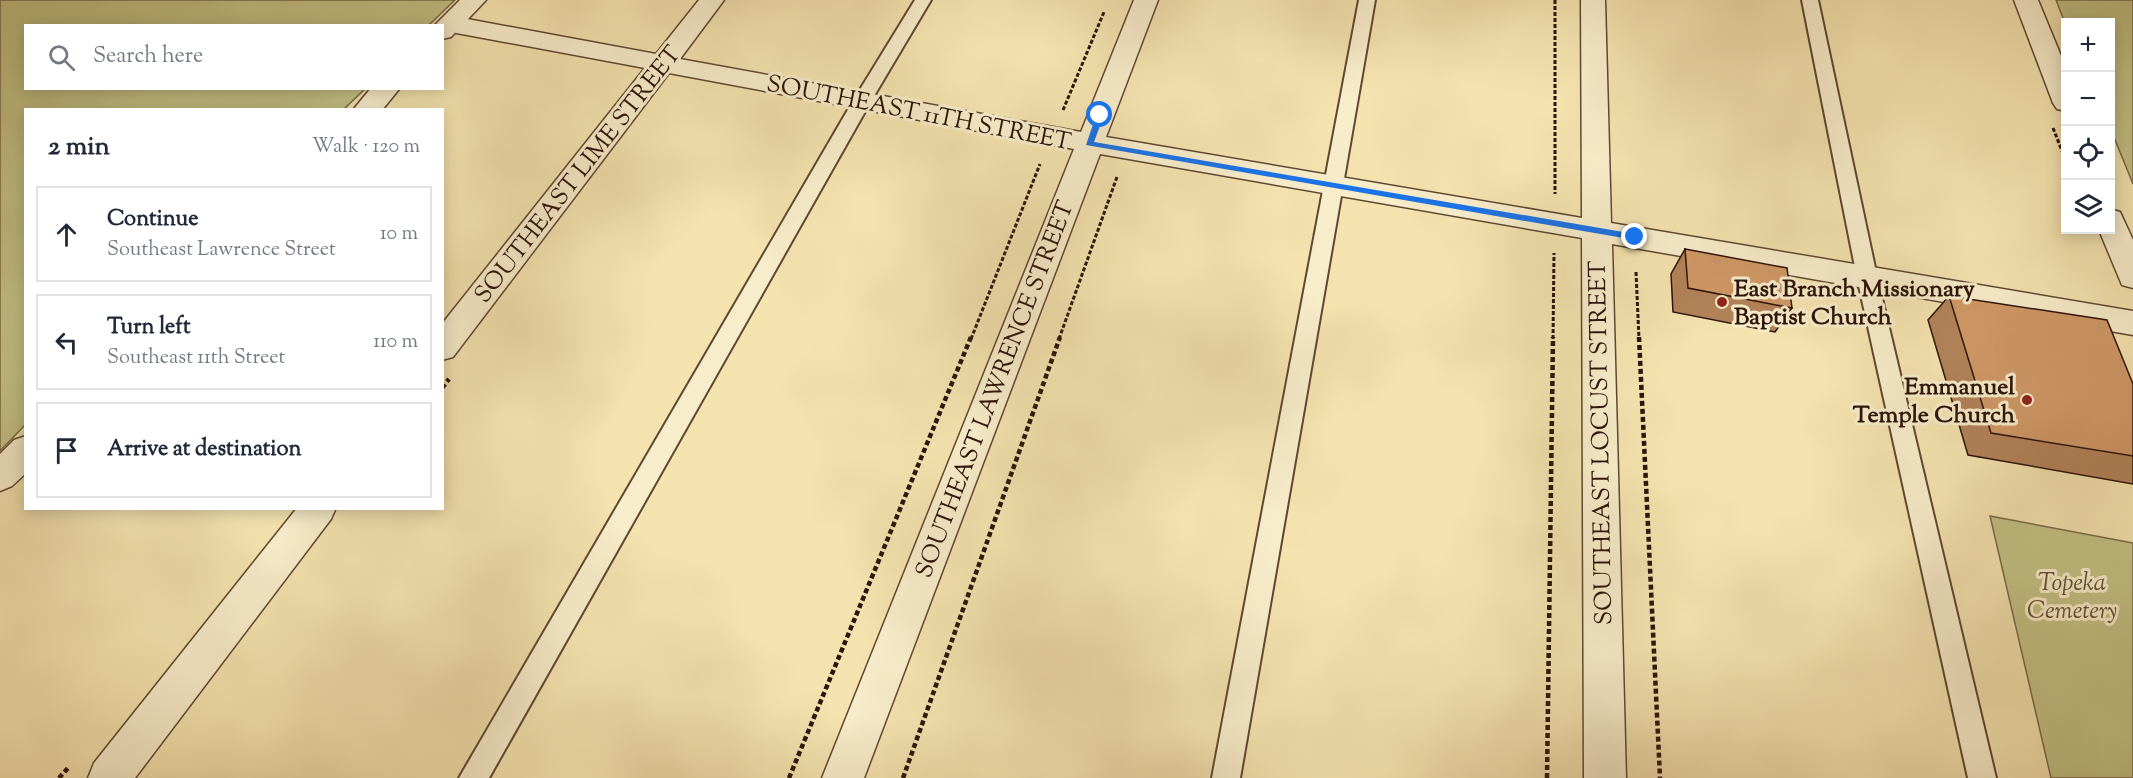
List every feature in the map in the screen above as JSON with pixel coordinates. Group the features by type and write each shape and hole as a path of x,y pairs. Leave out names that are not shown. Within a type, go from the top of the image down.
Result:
{"street":[{"path":"447,28 474,0"},
{"name":"SOUTHEAST LIME STREET","path":"444,345 712,0"},
{"name":"SOUTHEAST LAWRENCE STREET","path":"843,778 1146,0"},
{"name":"SOUTHEAST LOCUST STREET","path":"1593,0 1605,778"},
{"path":"2026,0 2061,90"},
{"name":"SOUTHEAST 11TH STREET","path":"447,28 663,64 1127,150 2133,323"},
{"path":"368,108 385,90"},
{"path":"2115,232 2133,277"},
{"path":"0,476 24,452"},
{"path":"109,778 316,510"}],"lane":[{"path":"472,778 862,101 923,0"},
{"path":"1226,778 1367,0"},
{"path":"1810,0 1867,277 1982,778"}],"path":[{"path":"1547,778 1555,0"},
{"path":"789,778 943,409 1104,11"},
{"path":"903,778 1127,150"},
{"path":"1635,237 1660,778"}],"green space":[{"path":"0,0 455,0 430,24 24,24 24,90 364,90 345,108 24,108 24,426 0,451"},
{"path":"2056,0 2133,0 2133,184 2115,140 2115,18 2063,18"},
{"name":"Topeka Cemetery","path":"1990,516 2133,543 2133,778 2051,778"}],"building":[{"path":"1685,249 1787,268 1792,308 1688,288"},
{"name":"Emmanuel Temple Church","path":"1949,296 2107,320 2133,384 2133,456 1991,433"}],"place":[{"name":"East Branch Missionary Baptist Church","path":"1722,302"},
{"name":"Emmanuel Temple Church","path":"2027,400"}],"route":[{"path":"1100,115 1089,143 1635,237"}]}
